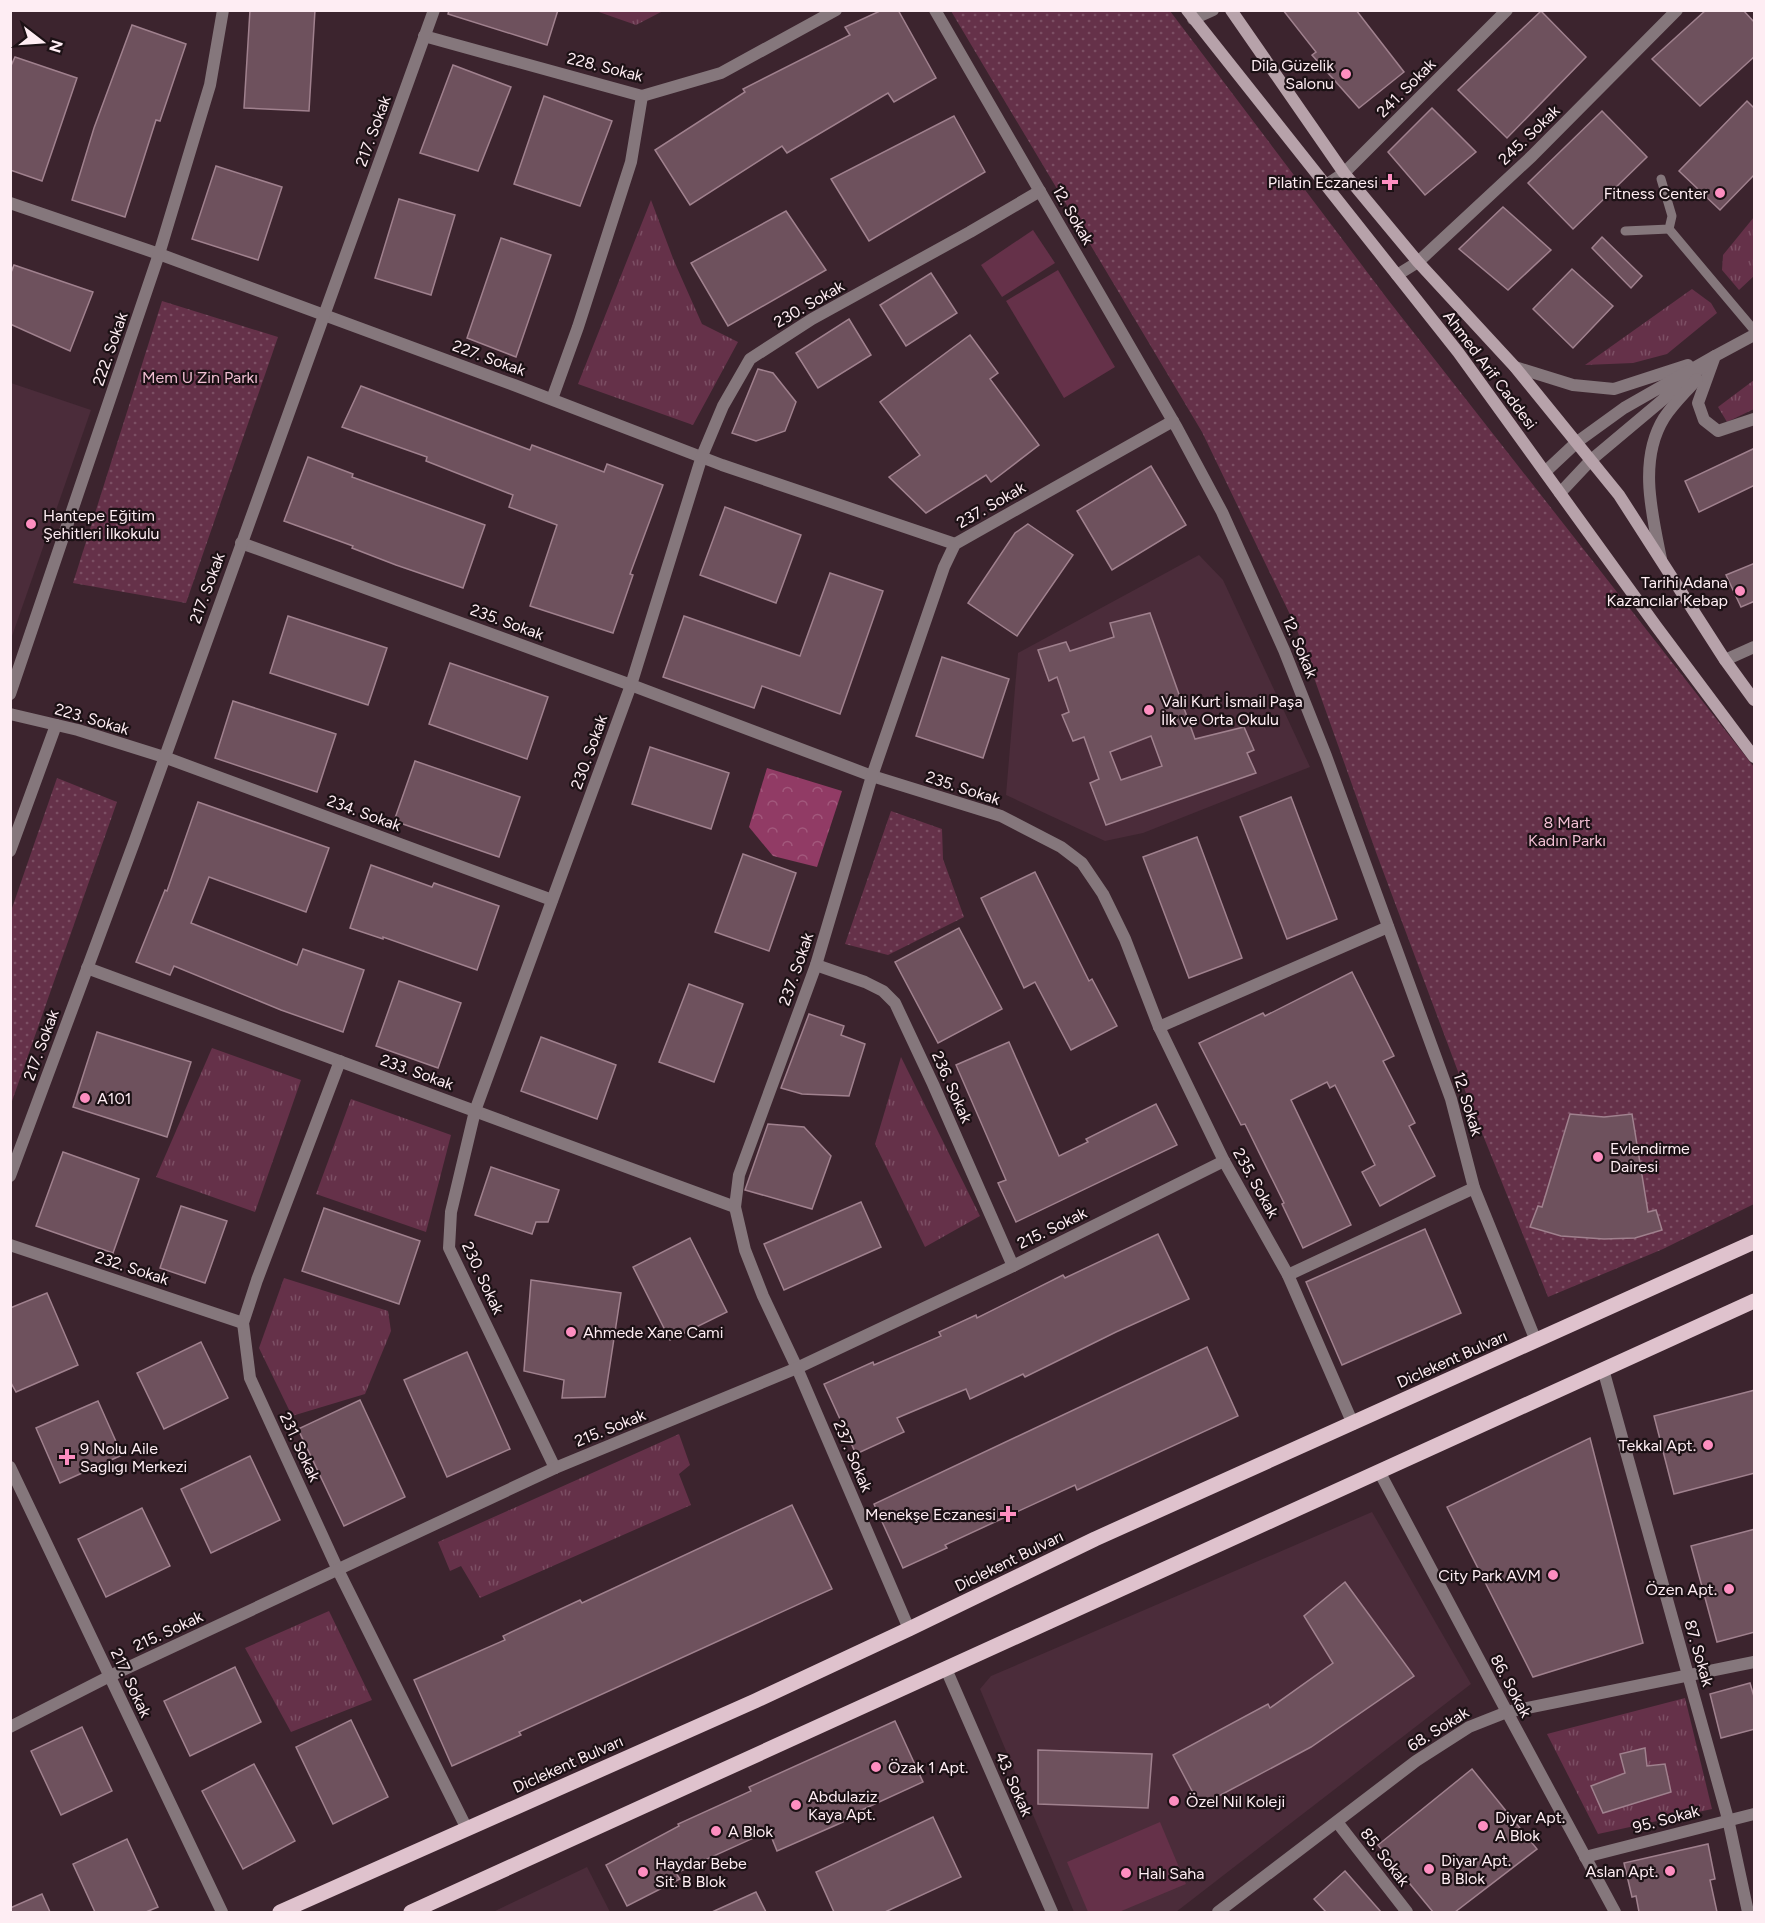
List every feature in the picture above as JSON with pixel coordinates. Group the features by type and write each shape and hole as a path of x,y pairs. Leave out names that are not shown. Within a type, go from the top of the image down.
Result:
{"main road":[{"name":"Ahmed Arif Caddesi","path":"1231,10 1344,173 1418,262 1515,368 1619,495 1725,660 1755,700"},
{"name":"Ahmed Arif Caddesi","path":"1190,15 1458,352 1656,626 1755,758"},
{"name":"Diclekent Bulvarı","path":"280,1912 755,1701 1095,1539 1755,1242"},
{"path":"411,1912 1755,1301"}],"street":[{"name":"222. Sokak","path":"10,694 159,254 210,85 223,10"},
{"name":"217. Sokak","path":"10,1176 164,758 434,10"},
{"name":"228. Sokak","path":"424,36 642,96 721,73 836,10"},
{"name":"12. Sokak","path":"934,10 1173,421 1222,512 1284,650 1326,756 1451,1099 1474,1188 1536,1341"},
{"path":"1190,15 1213,10"},
{"name":"241. Sokak","path":"1326,185 1344,173 1507,10"},
{"name":"245. Sokak","path":"1397,275 1418,262 1532,156 1677,10"},
{"path":"552,399 578,327 631,162 642,96"},
{"name":"230. Sokak","path":"555,1468 448,1248 451,1212 476,1111 631,685 702,456 723,406 750,359 812,319 970,232 1040,190"},
{"name":"227. Sokak","path":"10,203 159,254 552,399 722,465 955,544"},
{"path":"1545,472 1577,442 1624,408 1755,335"},
{"path":"1515,368 1572,385 1614,389 1715,356"},
{"path":"1715,356 1698,403 1704,420 1718,431 1755,419"},
{"path":"1560,493 1591,460 1715,356"},
{"path":"1661,560 1652,513 1648,474 1654,446 1664,419 1715,356"},
{"name":"237. Sokak","path":"909,1629 745,1250 735,1207 739,1174 816,965 872,776 944,567 955,544 1173,421"},
{"name":"235. Sokak","path":"241,543 631,685 872,776 1001,816 1061,847 1082,863 1103,894 1125,939 1159,1027 1224,1161 1288,1275 1353,1424"},
{"path":"1725,660 1755,647"},
{"name":"223. Sokak","path":"10,714 56,725 164,758"},
{"path":"10,851 56,725"},
{"name":"234. Sokak","path":"164,758 552,900"},
{"path":"1159,1027 1388,927"},
{"name":"236. Sokak","path":"816,965 865,982 883,991 895,1003 1013,1266"},
{"name":"233. Sokak","path":"87,968 735,1207"},
{"name":"231. Sokak","path":"340,1061 269,1247 243,1323 250,1378 338,1570 467,1829"},
{"name":"215. Sokak","path":"10,1727 110,1676 555,1468 797,1368 1013,1266 1224,1161"},
{"path":"1288,1275 1474,1188"},
{"name":"232. Sokak","path":"10,1245 243,1323"},
{"name":"87. Sokak","path":"1603,1369 1728,1820 1748,1912"},
{"name":"217. Sokak","path":"10,1467 222,1912"},
{"name":"86. Sokak","path":"1380,1473 1506,1712 1616,1912"},
{"name":"68. Sokak","path":"1218,1912 1416,1761 1469,1726 1506,1712 1755,1662"},
{"name":"43. Sokak","path":"946,1669 1052,1912"},
{"name":"95. Sokak","path":"1585,1857 1755,1814"},
{"name":"85. Sokak","path":"1337,1822 1407,1912"}],"lane":[{"path":"1661,179 1672,216 1669,229"},
{"path":"1625,231 1669,229"},
{"path":"1669,229 1755,330"}],"shaded area":[{"name":"Hantepe Eğitim Şehitleri İlkokulu","path":"10,383 91,410 11,639"},
{"name":"Vali Kurt İsmail Paşa İlk ve Orta Okulu","path":"1199,555 1223,580 1310,767 1143,833 1105,841 1006,795 1018,653"},
{"name":"Özel Nil Koleji","path":"1372,1512 1471,1684 1176,1912 1074,1912 980,1689 991,1676"},
{"path":"587,1867 610,1912 493,1912"}],"green space":[{"path":"596,11 663,11 636,25"},
{"name":"8 Mart Kadın Parkı","path":"951,11 1170,11 1389,301 1754,767 1754,1204 1663,1249 1548,1297 1466,1093 1377,855 1296,627 1202,432"},
{"path":"651,200 674,261 702,324 738,342 693,425 578,384"},
{"path":"1754,217 1754,276 1739,290 1722,270 1723,255"},
{"path":"1033,230 1055,263 1002,297 981,265"},
{"path":"1058,270 1115,367 1064,398 1006,301"},
{"path":"1692,289 1711,303 1717,313 1667,354 1633,363 1585,365"},
{"name":"Mem U Zin Parkı","path":"162,301 278,337 186,603 73,583"},
{"path":"1754,380 1754,409 1727,422 1718,407"},
{"path":"767,768 842,791 817,867 773,856 749,827"},
{"path":"57,778 117,802 11,1104 11,911"},
{"path":"891,811 942,829 943,859 964,917 888,955 845,944"},
{"path":"212,1048 301,1080 255,1212 156,1177"},
{"path":"901,1057 980,1216 925,1247 875,1144"},
{"path":"351,1099 451,1135 426,1232 316,1194"},
{"path":"284,1278 388,1311 391,1331 365,1394 292,1416 259,1348"},
{"path":"679,1434 690,1465 679,1474 691,1505 480,1598 461,1566 450,1571 438,1542"},
{"path":"329,1611 372,1700 291,1732 245,1648"},
{"path":"1685,1698 1712,1809 1598,1834 1547,1734"},
{"name":"Halı Saha","path":"1160,1822 1186,1884 1119,1912 1088,1912 1067,1862"}],"building":[{"path":"250,10 315,10 309,111 244,108"},
{"path":"449,10 558,10 547,45 448,14"},
{"path":"882,10 898,10 936,78 894,102 888,93 787,153 782,146 690,205 655,150 745,92 743,89 850,35 845,27"},
{"path":"1283,10 1356,10 1404,72 1359,108 1312,55 1316,52"},
{"path":"1706,10 1743,10 1755,23 1755,56 1700,106 1652,59"},
{"path":"1541,11 1586,57 1507,138 1458,90"},
{"path":"132,25 186,44 160,121 156,120 125,217 72,200 94,128"},
{"path":"15,57 77,78 42,181 10,170 10,68"},
{"path":"453,65 511,87 478,171 420,153"},
{"path":"544,96 612,121 580,206 514,184"},
{"path":"1747,101 1755,109 1755,174 1720,210 1679,171"},
{"path":"1432,108 1476,152 1425,195 1388,152"},
{"path":"1602,111 1647,157 1573,229 1528,183"},
{"path":"954,116 985,172 869,241 831,179"},
{"path":"216,166 282,187 258,260 192,239"},
{"path":"399,199 455,215 431,295 375,278"},
{"path":"1503,207 1551,250 1508,290 1459,249"},
{"path":"786,211 826,270 728,326 691,263"},
{"path":"1602,237 1642,276 1631,288 1592,248"},
{"path":"501,238 551,255 516,357 467,338"},
{"path":"14,265 93,292 70,351 10,324 10,275"},
{"path":"1572,269 1613,306 1573,348 1533,309"},
{"path":"931,273 957,313 906,346 880,305"},
{"path":"849,319 871,355 818,388 796,353"},
{"path":"970,335 998,373 990,379 1039,445 991,482 986,475 926,513 889,477 920,455 880,402"},
{"path":"758,369 773,373 796,402 785,431 756,441 732,433"},
{"path":"361,386 530,450 532,445 604,472 607,464 663,485 630,574 633,575 613,633 530,606 557,525 509,507 513,495 426,461 427,457 342,427"},
{"path":"1755,448 1755,485 1699,512 1685,481"},
{"path":"308,457 353,474 352,477 485,525 463,588 396,565 352,548 353,546 284,521"},
{"path":"1151,466 1186,525 1112,570 1077,511"},
{"path":"725,507 801,535 776,603 700,575"},
{"path":"1028,524 1073,555 1017,636 968,603 1015,533"},
{"path":"1755,563 1755,601 1741,607 1726,575"},
{"path":"830,573 883,591 840,714 762,686 754,708 663,677 684,616 800,656"},
{"path":"1150,613 1195,739 1244,727 1254,750 1247,753 1256,773 1106,825 1090,783 1099,779 1084,737 1073,741 1062,715 1069,712 1057,677 1049,681 1038,650 1066,642 1070,651 1114,637 1110,623","holes":["1151,736 1162,766 1121,780 1110,752"]},
{"path":"288,616 387,648 368,705 270,673"},
{"path":"942,657 1009,679 983,758 916,736"},
{"path":"450,663 548,697 527,759 429,724"},
{"path":"233,701 336,734 317,792 215,758"},
{"path":"650,747 729,773 711,829 632,804"},
{"path":"415,761 520,797 499,857 394,821"},
{"path":"1291,797 1337,919 1287,939 1240,817"},
{"path":"198,802 329,848 306,912 209,877 191,923 297,965 303,949 364,970 343,1032 281,1010 174,966 170,975 136,962 165,890 167,891"},
{"path":"1197,837 1242,958 1189,978 1143,857"},
{"path":"743,854 796,873 769,951 715,932"},
{"path":"371,865 432,887 434,883 499,906 477,970 383,937 383,939 350,928"},
{"path":"1035,872 1089,981 1092,979 1117,1026 1071,1050 1035,982 1024,988 981,898"},
{"path":"959,928 1002,1009 938,1043 895,962"},
{"path":"1352,972 1394,1056 1383,1061 1415,1123 1409,1126 1435,1176 1380,1206 1362,1172 1375,1165 1335,1085 1330,1088 1327,1082 1291,1100 1351,1225 1303,1248 1282,1204 1284,1203 1245,1124 1241,1125 1199,1043 1263,1013 1265,1016"},
{"path":"399,981 461,1003 438,1068 376,1046"},
{"path":"689,984 743,1004 714,1082 659,1062"},
{"path":"809,1014 844,1026 841,1035 865,1044 849,1096 802,1094 781,1088"},
{"path":"97,1032 191,1062 167,1137 73,1107"},
{"path":"541,1037 616,1065 597,1119 521,1091"},
{"path":"1009,1042 1059,1156 1088,1142 1086,1139 1156,1104 1177,1145 1016,1222 998,1183 1006,1180 956,1065"},
{"name":"Evlendirme Dairesi","path":"1570,1114 1604,1117 1632,1114 1648,1212 1656,1210 1662,1230 1635,1238 1604,1239 1561,1236 1530,1227 1538,1206 1542,1207"},
{"path":"768,1124 804,1127 831,1156 812,1209 745,1190"},
{"path":"63,1152 139,1179 113,1253 36,1226"},
{"path":"491,1167 559,1190 548,1222 536,1222 532,1234 475,1215"},
{"path":"861,1202 881,1247 784,1290 764,1244"},
{"path":"181,1206 227,1221 205,1283 160,1268"},
{"path":"324,1208 420,1241 399,1304 302,1271"},
{"path":"1425,1229 1461,1313 1342,1365 1306,1282"},
{"path":"1158,1234 1189,1299 1025,1377 1023,1374 970,1399 966,1389 897,1418 904,1432 856,1454 824,1384 941,1336 939,1332 976,1315 977,1318 1063,1275 1065,1278"},
{"path":"690,1238 727,1312 670,1340 633,1267"},
{"name":"Ahmede Xane Cami","path":"531,1280 621,1293 605,1397 562,1398 564,1380 524,1371"},
{"path":"47,1293 78,1365 16,1392 10,1381 10,1308"},
{"path":"201,1342 228,1398 164,1429 137,1373"},
{"path":"1207,1347 1238,1416 1077,1490 1075,1485 945,1545 947,1548 903,1568 874,1504"},
{"path":"467,1352 510,1449 447,1477 404,1380"},
{"name":"Tekkal Apt.","path":"1755,1390 1755,1473 1674,1494 1654,1416"},
{"path":"360,1400 405,1497 344,1526 298,1429"},
{"path":"98,1401 122,1455 60,1483 36,1428"},
{"name":"City Park AVM","path":"1590,1438 1643,1643 1533,1677 1447,1507"},
{"path":"250,1456 280,1520 211,1553 181,1489"},
{"path":"792,1505 832,1589 519,1732 521,1735 452,1766 414,1680 505,1640 503,1636 580,1600 582,1603"},
{"path":"142,1508 170,1566 106,1597 78,1539"},
{"name":"Özen Apt.","path":"1755,1529 1755,1632 1717,1642 1691,1546"},
{"path":"1345,1582 1414,1676 1311,1747 1200,1806 1173,1755 1268,1704 1270,1708 1333,1663 1304,1616"},
{"path":"235,1667 261,1722 190,1756 164,1701"},
{"path":"1750,1683 1755,1700 1755,1729 1721,1738 1710,1694"},
{"path":"351,1720 388,1797 333,1824 296,1747"},
{"path":"895,1721 923,1782 842,1819 843,1822 777,1851 769,1831 676,1873 680,1879 627,1906 606,1865 679,1826 678,1824 751,1791 749,1787"},
{"path":"82,1727 112,1791 61,1815 31,1751"},
{"path":"1645,1748 1647,1766 1665,1764 1671,1792 1603,1813 1591,1786 1625,1773 1620,1754"},
{"path":"1038,1750 1152,1754 1148,1808 1038,1804"},
{"path":"254,1764 295,1841 243,1869 202,1791"},
{"path":"1472,1769 1537,1849 1455,1912 1433,1912 1378,1845"},
{"path":"933,1817 961,1877 885,1912 834,1912 816,1872"},
{"path":"127,1839 158,1907 146,1912 95,1912 73,1864"},
{"name":"Aslan Apt.","path":"1708,1844 1715,1879 1710,1880 1717,1912 1639,1912 1636,1896 1632,1897 1624,1863"},
{"path":"1345,1871 1381,1912 1326,1912 1314,1899"},
{"path":"756,1892 766,1912 712,1912"},
{"path":"42,1894 50,1912 10,1912 10,1908"}],"place":[{"name":"Dila Güzelik Salonu","path":"1346,74"},
{"name":"Pilatin Eczanesi","path":"1390,182"},
{"name":"Fitness Center","path":"1720,193"},
{"name":"Hantepe Eğitim Şehitleri İlkokulu","path":"31,524"},
{"name":"Tarihi Adana Kazancılar Kebap","path":"1740,591"},
{"name":"Vali Kurt İsmail Paşa İlk ve Orta Okulu","path":"1149,710"},
{"name":"A101","path":"85,1098"},
{"name":"Evlendirme Dairesi","path":"1598,1157"},
{"name":"Ahmede Xane Cami","path":"571,1332"},
{"name":"Tekkal Apt.","path":"1708,1445"},
{"name":"9 Nolu Aile Saglıgı Merkezi","path":"67,1457"},
{"name":"Menekşe Eczanesi","path":"1008,1514"},
{"name":"City Park AVM","path":"1553,1575"},
{"name":"Özen Apt.","path":"1729,1589"},
{"name":"Özak 1 Apt.","path":"876,1767"},
{"name":"Özel Nil Koleji","path":"1174,1801"},
{"name":"Abdulaziz Kaya Apt.","path":"796,1805"},
{"name":"Diyar Apt. A Blok","path":"1483,1826"},
{"name":"A Blok","path":"716,1831"},
{"name":"Diyar Apt. B Blok","path":"1429,1869"},
{"name":"Aslan Apt.","path":"1670,1871"},
{"name":"Haydar Bebe Sit. B Blok","path":"643,1872"},
{"name":"Halı Saha","path":"1126,1873"}]}
